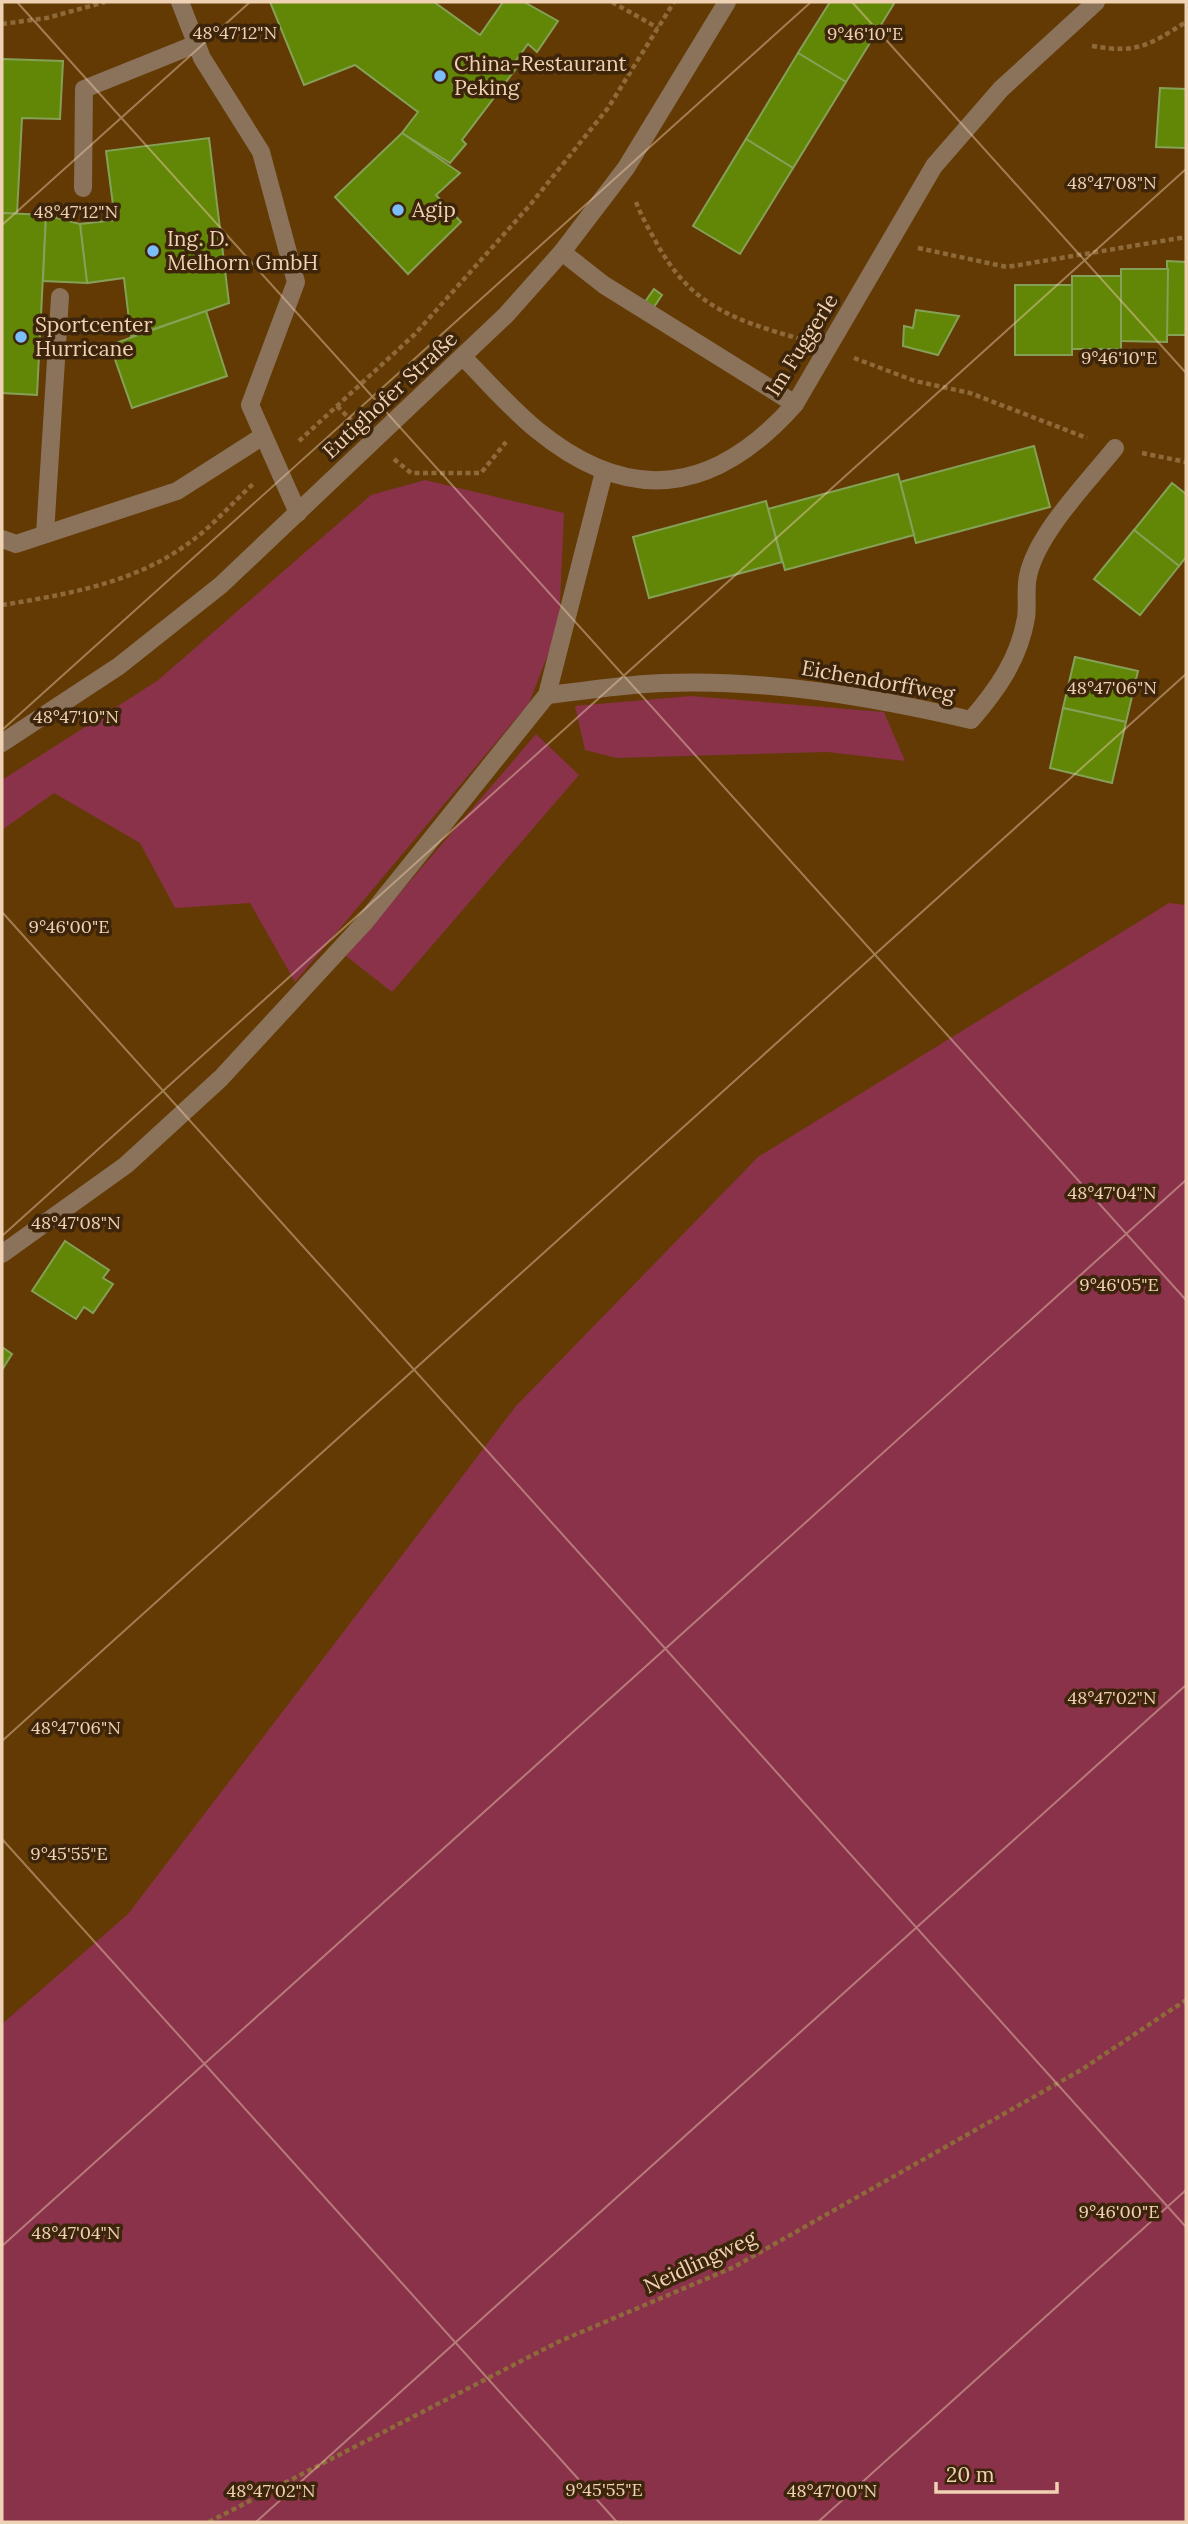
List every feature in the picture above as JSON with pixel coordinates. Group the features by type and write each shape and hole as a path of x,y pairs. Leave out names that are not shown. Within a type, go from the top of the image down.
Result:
{"street":[{"path":"180,2 196,44 261,152 296,282 250,405 298,513"},
{"name":"Eutighofer Straße","path":"2,743 119,666 221,585 464,358 562,251 626,168 727,2"},
{"name":"Im Fuggerle","path":"464,358 538,431 604,472 647,481 694,475 731,460 767,435 795,404 942,156 1001,89 1096,2"},
{"path":"83,188 84,89 196,44"},
{"path":"562,251 604,285 795,404"},
{"path":"45,534 61,297"},
{"path":"2,539 16,544 177,491 263,436"},
{"name":"Eichendorffweg","path":"547,695 665,683 778,687 891,702 971,720 999,689 1020,644 1026,617 1028,575 1043,540 1115,448"},
{"path":"2,1254 126,1165 221,1078 364,923 547,695 604,472"}],"path":[{"path":"2,24 47,18 105,2"},
{"path":"612,2 658,28"},
{"path":"337,406 415,334 530,205 607,108 674,2"},
{"path":"1119,51 1147,46 1186,22"},
{"path":"626,168 639,209 669,268 703,301 742,322 829,348 915,381 970,393 1115,448 1186,462"},
{"path":"889,242 1007,267 1186,237"},
{"path":"373,443 411,473 481,473 525,419"},
{"path":"2,605 62,596 147,568 186,545"},
{"name":"Neidlingweg","path":"209,2522 558,2342 734,2267 1080,2070 1186,2000"}],"shaded area":[{"path":"425,480 564,513 559,626 529,703 295,982 250,903 175,908 140,843 54,793 2,830 2,780 157,681 371,495"},
{"path":"691,696 884,712 905,761 827,752 616,758 585,750 575,706"},
{"path":"536,734 579,775 392,992 346,956"},
{"path":"1169,903 1186,905 1186,2522 2,2522 2,2024 128,1914 516,1406 758,1157"}],"building":[{"name":"China-Restaurant Peking","path":"270,2 434,2 480,35 503,2 524,2 558,21 537,52 528,44 514,63 518,66 462,140 466,144 450,163 402,133 418,112 355,65 304,85"},
{"path":"830,2 895,2 846,82 798,53"},
{"path":"798,53 846,82 793,168 746,139"},
{"path":"2,59 63,61 60,119 22,118 17,214 2,213"},
{"path":"1160,88 1186,89 1186,148 1156,147"},
{"name":"Agip","path":"402,133 460,173 436,195 461,222 408,274 335,197"},
{"name":"Ing. D. Melhorn GmbH","path":"209,138 229,303 131,337 124,278 87,283 80,224 115,220 106,151"},
{"path":"746,139 793,168 740,254 693,226"},
{"name":"Sportcenter Hurricane","path":"2,213 46,215 37,395 2,393"},
{"path":"46,215 80,224 87,283 43,281"},
{"path":"1167,261 1186,262 1186,335 1167,335"},
{"path":"1121,269 1168,269 1167,342 1121,341"},
{"path":"1072,276 1121,276 1121,349 1072,349"},
{"path":"1015,285 1072,285 1072,355 1015,355"},
{"path":"654,289 662,295 654,307 645,302"},
{"path":"916,310 959,316 938,355 903,346 904,326 913,328"},
{"path":"206,311 227,376 132,408 110,345"},
{"path":"1034,446 1050,507 916,543 900,482"},
{"path":"898,474 914,535 785,570 768,509"},
{"path":"1172,483 1186,494 1186,557 1179,566 1134,530"},
{"path":"766,501 782,562 649,598 633,537"},
{"path":"1134,530 1179,566 1140,615 1094,579"},
{"path":"1075,657 1138,671 1126,722 1063,708"},
{"path":"1063,708 1126,722 1112,783 1050,768"},
{"path":"65,1241 109,1270 103,1278 113,1284 93,1313 84,1307 76,1319 32,1291"},
{"path":"2,1347 12,1354 2,1370"}],"place":[{"name":"China-Restaurant Peking","path":"440,76"},
{"name":"Agip","path":"398,210"},
{"name":"Ing. D. Melhorn GmbH","path":"153,251"},
{"name":"Sportcenter Hurricane","path":"21,337"}]}
